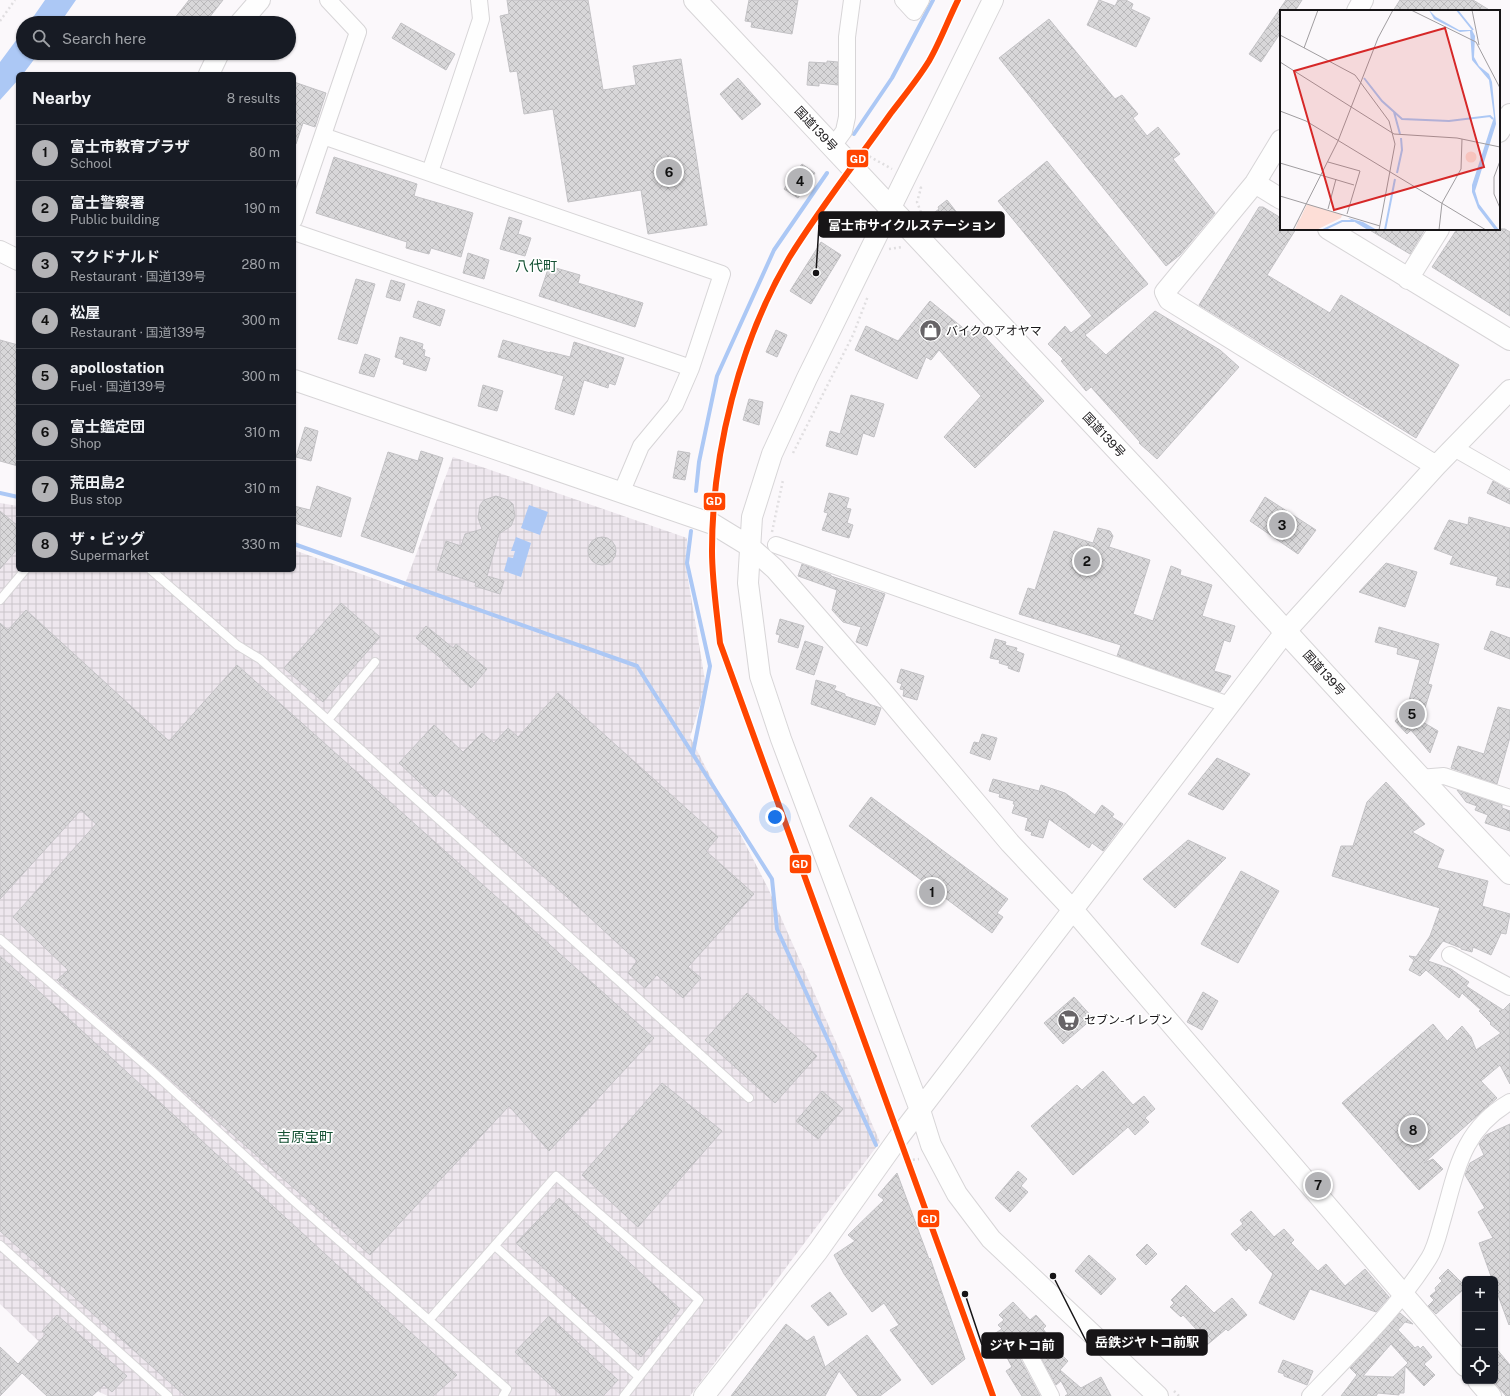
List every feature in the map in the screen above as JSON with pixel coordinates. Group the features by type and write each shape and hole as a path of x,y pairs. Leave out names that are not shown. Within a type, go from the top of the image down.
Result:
{"highway":[{"name":"国道139号","path":"695,0 1086,416 1286,631 1419,778 1510,873"}],"street":[{"path":"246,16 260,0"},
{"path":"296,214 358,32 328,0"},
{"path":"430,172 482,19 479,0"},
{"path":"832,146 844,131 847,117 847,37 852,0"},
{"path":"903,0 914,12 920,0"},
{"path":"993,0 807,378 772,454 752,517 749,546 748,583 760,676 781,738 920,1110 930,1145 957,1194 991,1239 1166,1393"},
{"path":"1358,10 1363,0"},
{"path":"210,72 216,60"},
{"path":"1500,130 1510,114"},
{"path":"323,136 722,274 690,368 675,405 641,446 622,491"},
{"path":"1280,142 1255,183 1165,292 1169,300 1436,466"},
{"path":"1255,183 1280,199"},
{"path":"1330,230 1510,340"},
{"path":"1408,279 1438,230"},
{"path":"296,233 690,368"},
{"path":"0,251 16,259"},
{"path":"296,381 622,491 713,524 749,546 775,569 882,691 1010,843 1074,911 1462,1363"},
{"path":"704,1396 818,1251 920,1110 1074,911 1286,631 1436,466 1510,390"},
{"path":"1454,448 1510,480"},
{"path":"776,545 1229,705"},
{"path":"1419,778 1444,776 1510,798"},
{"path":"1450,955 1510,987"},
{"path":"1310,1396 1366,1337 1403,1294 1430,1257 1439,1234 1460,1157 1476,1130 1494,1111 1510,1102"},
{"path":"1025,1348 1051,1396"},
{"path":"1481,1384 1491,1396"}],"lane":[{"path":"0,600 23,572"},
{"path":"153,572 237,645 260,659 749,1098"},
{"path":"328,720 375,662"},
{"path":"0,939 151,1070 294,1201 507,1388 503,1396"},
{"path":"429,1320 556,1176 700,1300 624,1396"},
{"path":"0,1245 168,1396"},
{"path":"495,1246 639,1376"}],"path":[{"path":"0,21 15,0"},
{"path":"1166,1393 1179,1396"}],"shaded area":[{"path":"453,457 687,538 686,567 706,686 690,737 768,888 880,1142 690,1396 108,1396 84,1385 0,1304 0,503 16,506 16,572 296,572 296,551 403,589"}],"water":[{"path":"45,0 76,0 65,16 34,16"},
{"path":"16,40 16,60 34,60 25,72 16,72 16,82 0,100 0,62"},
{"path":"529,505 548,512 540,535 521,528"},
{"path":"516,537 531,543 521,577 504,571 508,557 513,558 515,551 511,551"}],"building":[{"path":"189,0 223,0 210,16 176,16"},
{"path":"507,0 588,0 603,90 636,85 633,66 681,59 707,225 648,234 641,190 568,202 553,109 524,114 517,71 510,72 500,16 509,14"},
{"path":"749,0 798,0 792,34 751,27 752,22 745,21"},
{"path":"1099,0 1115,6 1118,0 1126,0 1133,4 1131,9 1150,18 1136,47 1087,25"},
{"path":"1286,0 1302,0 1296,10 1280,10 1280,34 1261,62 1249,54"},
{"path":"1400,0 1473,0 1489,10 1394,10"},
{"path":"1049,19 1115,99 1122,95 1138,114 1133,118 1147,136 1158,127 1180,154 1173,159 1215,213 1180,255 1166,266 999,58"},
{"path":"401,23 455,54 446,70 392,38"},
{"path":"827,61 838,62 838,85 819,83 819,86 807,85 809,62 827,63"},
{"path":"738,78 761,104 742,120 720,94"},
{"path":"296,83 326,93 315,127 303,123 296,144"},
{"path":"334,157 417,184 414,196 473,213 461,257 431,248 429,254 406,248 407,242 316,213"},
{"path":"1047,161 1148,284 1085,335 1106,355 1155,311 1220,350 1239,367 1157,459 1139,443 1140,442 1091,387 1086,391 1061,361 1063,359 1048,344 1065,326 1071,333 1092,316 998,201"},
{"path":"802,164 815,173 798,198 784,189"},
{"path":"947,200 962,219 940,235 927,218 939,209 938,207"},
{"path":"1259,207 1263,207 1280,217 1280,230 1295,230 1267,275 1330,313 1341,295 1459,365 1416,438 1199,305"},
{"path":"509,217 522,221 518,234 531,238 525,256 500,249"},
{"path":"1505,229 1510,232 1510,316 1432,267 1456,230"},
{"path":"1370,230 1424,230 1410,254"},
{"path":"821,242 841,255 811,304 790,291"},
{"path":"468,253 489,260 484,279 463,273"},
{"path":"549,266 580,275 578,283 643,303 635,327 539,296"},
{"path":"356,279 375,284 357,344 338,339"},
{"path":"391,280 405,284 400,301 386,297"},
{"path":"418,301 445,310 440,326 413,317"},
{"path":"930,301 968,332 974,325 1044,401 975,468 944,437 981,396 939,350 931,360 926,357 917,379 855,350 866,326 898,341"},
{"path":"776,330 787,335 777,357 766,352"},
{"path":"400,337 423,344 422,349 425,350 424,356 430,358 426,371 403,364 404,360 395,357"},
{"path":"0,340 16,344 16,465 0,461"},
{"path":"503,340 570,357 574,342 624,358 615,385 609,383 608,388 584,380 574,415 555,409 564,376 498,357"},
{"path":"365,354 380,359 374,377 359,373"},
{"path":"483,385 503,391 497,411 478,406"},
{"path":"851,395 884,404 874,437 863,433 857,455 826,446 830,431 840,434"},
{"path":"749,399 763,402 759,425 743,420"},
{"path":"305,427 318,431 311,461 296,457"},
{"path":"421,451 443,458 413,553 361,536 388,452 418,461"},
{"path":"678,451 690,453 685,480 673,478"},
{"path":"1493,481 1510,491 1510,504 1487,493"},
{"path":"317,486 351,498 341,537 296,524 296,506 310,510"},
{"path":"829,493 849,498 846,508 851,509 847,523 853,525 849,538 822,530 828,513 824,512"},
{"path":"496,496 508,500 513,504 515,516 511,526 499,534 487,576 504,581 500,594 475,586 476,583 437,570 446,541 461,546 465,534 482,529 478,518 480,505 484,500"},
{"path":"1265,497 1316,530 1298,554 1250,521"},
{"path":"0,511 16,524 16,550 0,569"},
{"path":"1469,517 1510,528 1510,588 1496,585 1498,577 1450,564 1453,556 1434,549 1449,520 1468,525"},
{"path":"1098,528 1110,531 1113,536 1109,547 1150,560 1133,614 1153,621 1171,566 1181,570 1180,575 1212,585 1202,616 1235,626 1230,642 1224,640 1214,671 1231,676 1220,692 1117,656 1121,645 1019,614 1028,588 1035,590 1054,531 1093,543"},
{"path":"602,537 612,541 616,551 612,561 602,565 592,561 588,551 592,541"},
{"path":"1386,563 1417,572 1405,607 1359,592"},
{"path":"802,564 831,576 885,594 867,646 856,642 861,627 843,622 832,610 837,590 798,576"},
{"path":"341,603 380,637 323,702 284,668"},
{"path":"26,610 169,741 237,665 654,1038 549,1151 509,1106 370,1255 57,980 68,970 13,917 96,824 81,810 0,899 0,623 8,630"},
{"path":"780,619 804,626 798,648 778,642 780,635 776,634"},
{"path":"426,626 453,648 456,644 487,669 471,688 442,661 443,660 416,638"},
{"path":"1379,627 1439,644 1428,684 1432,685 1421,721 1438,731 1430,753 1411,730 1407,734 1395,721 1407,708 1420,660 1397,654 1398,648 1375,642"},
{"path":"1491,631 1510,638 1510,659 1484,649"},
{"path":"995,639 1006,642 1005,645 1017,648 1016,651 1024,654 1019,672 1008,668 1009,666 999,663 1000,660 990,658"},
{"path":"805,641 823,647 814,675 796,669"},
{"path":"901,669 924,676 917,700 903,696 904,690 900,689 902,684 897,682"},
{"path":"816,680 836,686 834,690 845,694 845,696 881,708 875,725 811,704"},
{"path":"558,693 718,837 706,851 754,894 688,967 701,978 683,998 657,975 645,988 628,973 637,961 575,904 443,788 435,797 399,763 434,725 463,752 482,733 494,743 508,728 518,737"},
{"path":"1498,707 1510,710 1510,737 1497,784 1451,768 1458,746 1484,754"},
{"path":"982,734 997,738 990,760 970,753 974,742 979,743"},
{"path":"1217,758 1250,774 1223,810 1188,794"},
{"path":"993,779 1039,791 1041,785 1065,793 1095,815 1102,805 1114,814 1112,817 1123,824 1103,851 1092,843 1089,848 1049,819 1043,838 1031,835 1032,832 1025,830 1028,818 1012,813 1015,804 1013,804 1014,801 999,797 1000,794 989,791"},
{"path":"1386,782 1425,824 1412,832 1444,850 1437,868 1488,881 1482,906 1510,914 1506,934 1501,933 1491,955 1473,947 1472,952 1461,949 1443,941 1428,961 1451,969 1469,982 1466,986 1503,1010 1510,1003 1510,1084 1500,1065 1481,1081 1497,1098 1424,1163 1433,1159 1443,1169 1419,1190 1342,1103 1433,1024 1447,1041 1462,1026 1471,1037 1476,1050 1501,1033 1490,1024 1491,1023 1479,1011 1481,1010 1462,993 1459,998 1426,970 1420,976 1409,970 1414,960 1409,956 1416,957 1430,936 1440,908 1332,876 1341,846 1353,846 1367,802"},
{"path":"1457,790 1502,805 1502,808 1510,811 1510,831 1485,823 1488,815 1475,810 1477,806 1466,802"},
{"path":"871,797 1008,899 997,913 1003,917 992,933 849,826"},
{"path":"1188,840 1226,858 1175,908 1143,879"},
{"path":"1241,871 1279,891 1238,963 1201,944"},
{"path":"0,956 457,1375 433,1396 185,1396 0,1231"},
{"path":"1203,992 1218,1001 1202,1030 1187,1022"},
{"path":"747,993 817,1056 775,1103 705,1040"},
{"name":"セブン-イレブン","path":"1074,997 1093,1018 1063,1044 1044,1023"},
{"path":"1103,1071 1133,1105 1144,1096 1155,1109 1145,1118 1149,1122 1135,1135 1128,1127 1073,1175 1031,1126 1077,1085 1082,1090"},
{"path":"662,1083 722,1131 638,1227 582,1175"},
{"path":"822,1091 843,1109 818,1139 796,1121"},
{"path":"1510,1124 1509,1325 1498,1295 1498,1276 1491,1276 1479,1243 1493,1238 1478,1212 1485,1208 1465,1175 1470,1163 1484,1155 1479,1144 1486,1135"},
{"path":"1018,1171 1027,1179 1021,1186 1028,1192 1010,1212 995,1198"},
{"path":"897,1173 929,1259 930,1258 965,1359 932,1385 890,1330 899,1325 884,1303 872,1312 844,1274 834,1255 855,1241 848,1235 884,1200 878,1195"},
{"path":"559,1198 680,1309 641,1357 516,1243"},
{"path":"1251,1211 1274,1237 1284,1229 1294,1240 1291,1243 1318,1271 1326,1264 1345,1286 1365,1269 1389,1297 1376,1312 1310,1289 1294,1320 1259,1303 1273,1274 1249,1248 1246,1251 1231,1234 1243,1224 1240,1220"},
{"path":"1147,1244 1157,1254 1146,1265 1136,1255"},
{"path":"1089,1255 1116,1279 1101,1295 1075,1271"},
{"path":"1448,1269 1462,1283 1462,1291 1436,1314 1428,1306 1434,1300 1430,1296 1436,1291 1435,1288 1442,1281 1439,1278"},
{"path":"1186,1285 1214,1313 1232,1298 1247,1315 1228,1331 1226,1329 1207,1345 1196,1333 1198,1331 1183,1315 1181,1317 1170,1307 1174,1303 1171,1300"},
{"path":"830,1292 847,1314 828,1326 811,1306"},
{"path":"1013,1302 1030,1320 1036,1315 1046,1326 1043,1329 1047,1334 1046,1335 1056,1345 1054,1347 1068,1361 1060,1370 1081,1388 1101,1377 1111,1396 1065,1396 1068,1394 1061,1381 1056,1385 1033,1343 1025,1338 1017,1342 1016,1351 1040,1396 1022,1396 1006,1371 1012,1367 1005,1354 1007,1353 994,1334 1002,1329 998,1325 1004,1320 999,1315"},
{"path":"1400,1313 1413,1324 1405,1322 1398,1330 1415,1348 1418,1346 1420,1349 1423,1346 1432,1357 1424,1364 1435,1375 1424,1386 1405,1366 1404,1393 1399,1393 1399,1395 1378,1393 1376,1396 1341,1396 1357,1375 1350,1368","holes":["1391,1344 1408,1363 1393,1377 1363,1376"]},
{"path":"57,1315 127,1376 112,1392 104,1385 92,1396 47,1396 22,1373 0,1396 0,1347 18,1364 46,1334 42,1331"},
{"path":"549,1316 618,1380 603,1396 562,1396 515,1352"},
{"path":"786,1324 807,1341 814,1336 825,1367 867,1335 901,1380 880,1396 858,1396 839,1371 825,1396 731,1396"},
{"path":"1498,1351 1510,1365 1510,1396 1506,1396 1496,1384 1498,1384"},
{"path":"1283,1360 1313,1371 1307,1385 1278,1372"}],"waterway":[{"path":"854,134 892,78 933,0"},
{"path":"696,491 699,462 717,376 774,250 827,173"},
{"path":"0,493 16,497"},
{"path":"691,531 687,563 710,666 693,753"},
{"path":"296,545 637,666 772,879 777,929 876,1145"}],"transit line":[{"name":"GD","path":"958,0 925,68 801,239 771,291 743,362 723,438 713,514 712,562 720,643 993,1396"}],"place":[{"name":"富士鑑定団","path":"669,172"},
{"name":"松屋","path":"800,181"},
{"name":"富士市サイクルステーション","path":"816,273"},
{"name":"バイクのアオヤマ","path":"930,331"},
{"name":"マクドナルド","path":"1282,525"},
{"name":"富士警察署","path":"1087,561"},
{"name":"apollostation","path":"1412,714"},
{"name":"富士市教育プラザ","path":"932,892"},
{"name":"セブン-イレブン","path":"1068,1020"},
{"name":"ザ・ビッグ","path":"1413,1130"},
{"name":"荒田島2","path":"1318,1185"},
{"name":"岳鉄ジヤトコ前駅","path":"1053,1276"},
{"name":"ジヤトコ前","path":"965,1294"}],"district":[{"name":"八代町","path":"536,266"},
{"name":"吉原宝町","path":"305,1137"}]}
